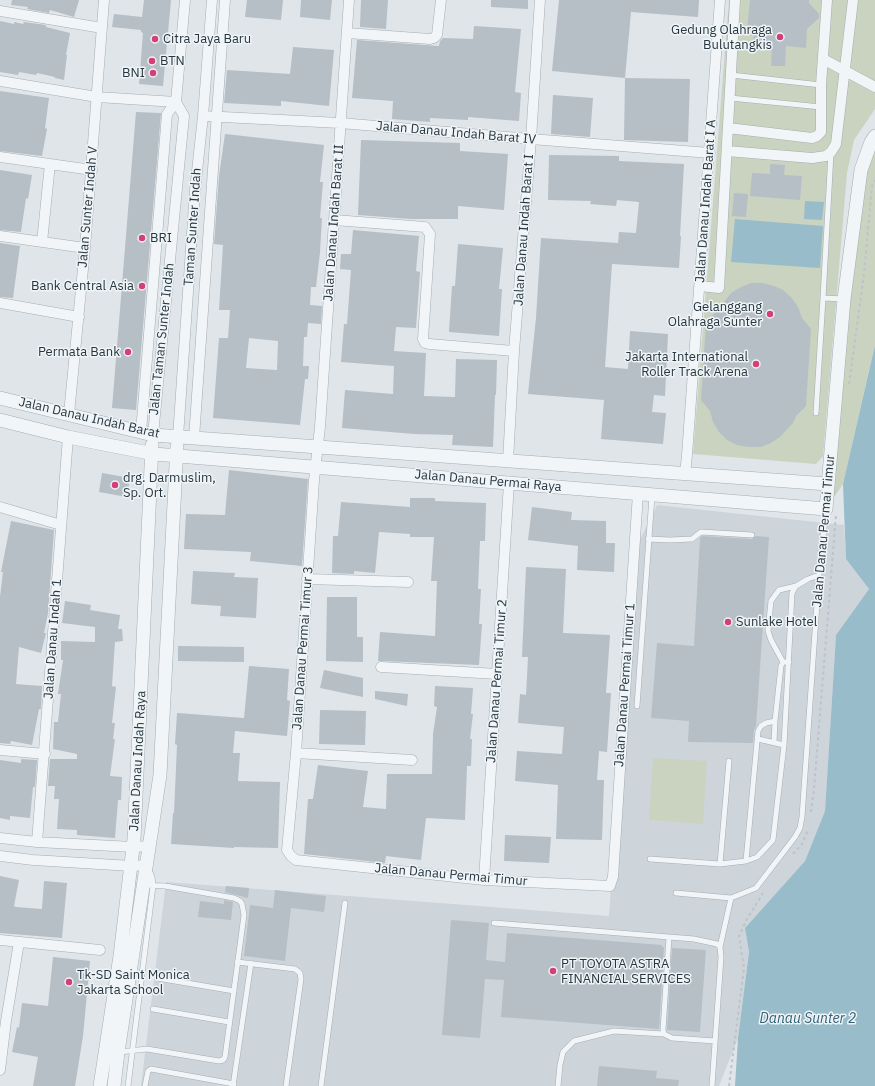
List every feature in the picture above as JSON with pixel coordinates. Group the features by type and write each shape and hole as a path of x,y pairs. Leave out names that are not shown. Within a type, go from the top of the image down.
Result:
{"street":[{"name":"Jalan Sunter Indah V","path":"69,414 92,170 104,0"},
{"name":"Jalan Taman Sunter Indah","path":"150,434 154,271 167,114 176,102 185,0"},
{"name":"Taman Sunter Indah","path":"174,455 212,0"},
{"path":"194,438 218,116 225,0"},
{"name":"Jalan Danau Indah Barat II","path":"318,448 349,0"},
{"path":"347,33 430,39 434,38 437,35 441,0"},
{"name":"Jalan Danau Indah Barat I","path":"508,461 514,351 531,140 540,0"},
{"name":"Jalan Danau Indah Barat I A","path":"684,474 687,455 700,286 720,0"},
{"path":"700,286 719,288 735,0"},
{"path":"728,128 812,138 818,136 821,132 821,85 827,0"},
{"path":"727,151 812,158 826,156 831,152 836,144 854,0"},
{"path":"0,11 102,28"},
{"path":"823,59 875,87"},
{"path":"0,81 97,97 176,102"},
{"name":"Jalan Taman Sunter Indah","path":"150,434 169,272 184,116 176,102"},
{"name":"Jalan Danau Indah Barat IV","path":"203,116 340,123 531,140 710,153"},
{"name":"Jalan Danau Permai Timur","path":"831,509 828,484 844,299 861,170 871,142 875,136"},
{"path":"0,157 92,170"},
{"path":"42,242 50,164"},
{"path":"334,220 425,227 430,234 423,339 425,343 514,351"},
{"path":"0,236 85,248"},
{"path":"154,271 169,272"},
{"path":"0,303 79,317"},
{"name":"Jalan Danau Indah Barat","path":"0,398 150,434 176,436"},
{"name":"Jalan Danau Indah Barat","path":"0,420 68,437 152,454"},
{"name":"Jalan Danau Indah Raya","path":"100,1086 132,866 138,772 152,454 150,434"},
{"name":"Jalan Danau Permai Raya","path":"176,436 318,448 828,484"},
{"name":"Jalan Danau Indah 1","path":"37,842 45,754 68,437"},
{"name":"Jalan Danau Permai Timur 3","path":"287,850 296,753 307,579 318,448"},
{"name":"Jalan Danau Permai Raya","path":"152,454 316,466 831,509"},
{"name":"Jalan Danau Indah Raya","path":"114,1086 118,1052 148,886 147,865 160,775 174,455"},
{"name":"Jalan Danau Permai Timur 2","path":"484,880 509,483"},
{"name":"Jalan Danau Permai Timur 1","path":"613,877 638,493"},
{"path":"0,507 61,525"},
{"path":"307,579 408,582"},
{"path":"381,667 497,674"},
{"path":"0,750 45,754"},
{"path":"296,753 412,760"},
{"path":"138,772 152,772 160,775"},
{"path":"0,838 37,842 133,847 150,846"},
{"name":"Jalan Danau Permai Timur","path":"287,850 296,860 484,880 610,886 613,877"},
{"path":"0,856 33,860 132,866 147,865"},
{"path":"0,940 100,950"},
{"path":"0,1070 3,1021 19,942"}],"lane":[{"path":"731,75 821,85"},
{"path":"730,98 821,107"},
{"path":"816,413 831,152"},
{"path":"823,298 844,299"},
{"path":"637,706 652,495"},
{"name":"Jalan Danau Permai Timur","path":"731,898 756,888 795,837 800,828 804,794 819,575 831,509"},
{"path":"648,539 692,539 700,532 752,535"},
{"path":"783,662 771,640 768,631 771,601 779,590 796,586 819,575"},
{"path":"650,859 720,864 746,861 756,857 773,840 784,746 792,593 796,586"},
{"path":"783,662 789,662"},
{"path":"774,743 781,666 783,662"},
{"path":"746,861 758,732 761,726 775,721"},
{"path":"758,739 784,746"},
{"path":"720,864 729,761"},
{"path":"118,1052 133,1050 150,1049 219,1061 223,1060 225,1057 244,915 240,901 234,898 165,886 148,886 133,1050 128,1086"},
{"path":"676,893 731,898 720,947 721,957 712,1086"},
{"path":"321,1086 345,903"},
{"path":"494,923 669,937 713,943 720,947"},
{"path":"664,1034 663,1030 669,937"},
{"path":"237,962 295,969 300,973 301,979 286,1086"},
{"path":"146,1086 148,1071 151,1069 234,1085 252,964"},
{"path":"157,978 234,991"},
{"path":"153,1009 229,1022"},
{"path":"558,1086 563,1052 574,1041 614,1031 664,1034 672,1038 715,1041"}],"path":[{"path":"849,386 864,274 872,186 875,180"},
{"path":"810,818 814,789 831,509"},
{"path":"792,856 802,844 808,833 809,826"},
{"path":"729,1086 744,968 739,936 747,919 765,890"}],"shaded area":[{"path":"657,505 844,525 846,559 869,589 836,635 825,811 805,861 745,928 749,952 738,1038 719,1086 141,1086 166,882 609,916 635,550"}],"green space":[{"name":"Gelanggang Olahraga Sunter","path":"729,0 875,0 875,109 854,140 847,173 823,456 816,464 693,454"},
{"path":"875,136 875,344 843,484 826,509 861,170"},
{"path":"653,758 707,761 703,824 649,820"}],"water":[{"path":"805,201 824,202 822,220 804,219"},
{"path":"735,219 823,226 820,268 731,262"},
{"name":"Danau Sunter 2","path":"875,345 875,1086 735,1086 738,1038 749,952 745,928 805,861 825,811 836,635 869,589 846,559 843,484"}],"building":[{"path":"12,0 79,0 74,17 50,10 49,13 27,9 28,7 11,5"},
{"path":"144,0 171,0 163,86 139,84 143,33 141,30 112,27 114,14 142,17"},
{"path":"247,0 283,0 281,20 245,17"},
{"path":"301,0 332,0 330,20 300,17"},
{"path":"361,0 388,0 386,29 360,27"},
{"path":"491,0 528,0 528,9 491,7"},
{"path":"559,0 699,0 698,17 631,12 625,78 552,71"},
{"name":"Gedung Olahraga Bulutangkis","path":"750,0 809,0 809,3 819,14 819,18 807,29 806,48 786,46 785,66 771,66 772,45 753,44 754,31 747,30"},
{"path":"0,21 14,24 14,22 23,24 24,22 46,25 46,27 70,33 64,80 37,73 36,75 19,72 18,75 0,72"},
{"path":"474,26 521,29 515,92 521,93 519,121 468,117 468,120 430,118 430,122 392,119 393,101 352,98 357,40 439,46 440,41 443,38 473,39"},
{"path":"293,47 334,50 329,106 281,101 281,106 224,103 227,70 290,74"},
{"path":"625,78 690,79 688,142 624,140"},
{"path":"0,91 49,98 45,128 47,129 42,156 0,151"},
{"path":"553,95 593,98 590,137 551,134"},
{"path":"136,112 161,113 136,410 112,408"},
{"path":"225,134 324,145 320,182 323,182 320,218 322,218 320,252 316,287 311,287 310,305 322,306 321,324 308,323 307,337 304,337 303,366 309,366 308,379 305,379 300,425 213,418 219,338 228,338 230,310 219,310 223,245 214,244 219,176","holes":["249,338 278,341 277,370 246,368"]},
{"path":"361,140 460,143 460,151 508,154 504,210 458,206 458,219 411,219 358,215"},
{"path":"549,155 619,156 619,161 684,164 679,268 612,264 605,367 628,369 630,331 668,334 665,396 654,395 652,412 666,413 663,444 601,439 604,400 528,394 536,318 541,238 618,243 619,232 636,233 639,202 617,200 616,206 590,204 591,201 548,200"},
{"path":"770,164 785,165 784,175 802,176 800,200 750,196 752,173 770,174"},
{"path":"0,170 32,175 28,199 26,198 21,232 0,230"},
{"path":"734,193 748,194 746,217 732,216"},
{"path":"353,230 419,236 416,271 420,272 416,328 396,327 394,351 426,353 424,396 455,397 456,359 497,360 493,447 452,445 453,435 414,434 342,428 345,390 393,394 394,366 341,362 344,324 347,324 351,270 340,269 341,254 351,254"},
{"path":"0,243 20,246 13,298 0,297"},
{"path":"458,244 503,248 499,289 502,289 499,336 449,332 452,286 455,286"},
{"name":"Jakarta International Roller Track Arena","path":"751,283 762,283 783,290 791,297 798,307 802,318 811,329 806,406 796,416 793,423 780,437 761,447 737,445 727,440 719,432 713,422 710,411 701,400 706,322 731,293"},
{"path":"229,470 308,479 302,566 250,561 251,552 184,549 186,514 225,515"},
{"name":"drg. Darmuslim, Sp. Ort.","path":"102,473 130,478 127,497 99,492"},
{"path":"410,498 435,498 435,501 486,503 485,541 480,541 478,589 481,589 479,624 482,624 479,665 378,661 380,632 435,636 437,581 431,581 434,537 410,537 410,534 379,532 375,573 354,571 354,574 332,573 333,536 338,536 341,502 410,507"},
{"path":"532,507 572,512 571,520 606,521 606,543 615,543 614,572 577,570 578,546 528,540"},
{"path":"11,521 54,530 48,613 44,633 46,633 41,653 19,647 16,684 42,686 41,709 39,709 32,745 11,741 10,744 0,743 0,597 3,572 1,572"},
{"path":"702,536 752,539 756,536 769,537 756,726 754,730 753,743 688,742 689,721 651,718 657,643 694,646 700,538"},
{"path":"526,567 566,569 563,633 610,635 606,693 611,693 607,752 599,751 597,780 604,780 602,840 556,839 558,785 515,781 517,751 562,754 564,727 518,723 520,694 526,695 528,657 522,657"},
{"path":"193,571 235,573 234,577 258,578 256,618 220,616 221,606 191,604"},
{"path":"327,597 357,597 357,637 363,637 363,662 326,661"},
{"path":"65,601 91,605 90,610 120,615 118,629 122,629 123,641 115,642 112,686 116,687 112,723 115,723 113,739 115,739 110,776 122,777 121,800 118,800 115,838 77,835 77,830 57,829 59,799 54,799 55,786 48,786 50,759 77,759 77,754 53,749 54,722 58,722 61,694 58,694 63,660 61,660 61,641 95,642 95,627 62,623"},
{"path":"178,646 244,647 244,662 178,661"},
{"path":"249,666 289,669 287,700 290,701 287,736 235,731 233,753 240,753 238,781 280,782 278,848 234,848 171,844 174,813 177,713 244,718"},
{"path":"324,670 363,678 363,697 320,688"},
{"path":"435,686 473,688 471,714 473,714 470,739 472,739 471,766 467,766 465,820 426,818 421,860 386,856 385,863 304,854 308,799 313,799 318,765 368,771 363,807 386,809 387,774 432,774 433,734 437,707 434,706"},
{"path":"375,691 408,694 407,706 375,699"},
{"path":"320,710 366,711 365,745 319,744"},
{"path":"21,759 37,760 35,787 33,787 30,818 10,816 10,820 0,818 0,760 21,763"},
{"path":"505,835 551,837 549,863 504,861"},
{"path":"0,876 19,880 14,906 16,907 42,909 44,881 67,883 62,938 0,933"},
{"path":"226,886 249,888 248,898 225,892"},
{"path":"275,890 326,896 324,912 291,908 285,961 244,956 250,905 273,908"},
{"path":"224,900 233,902 231,920 198,917 200,901 224,904"},
{"name":"PT TOYOTA ASTRA FINANCIAL SERVICES","path":"451,920 489,923 486,960 505,962 507,933 662,945 662,947 664,947 659,1029 501,1017 504,980 485,979 480,1038 442,1035"},
{"name":"PT TOYOTA ASTRA FINANCIAL SERVICES","path":"672,948 706,950 700,1032 667,1030"},
{"path":"53,957 90,961 83,1036 75,1086 33,1086 38,1057 12,1052 17,1027 19,1028 22,1003 48,1006"},
{"path":"599,1066 657,1071 656,1078 679,1080 678,1086 597,1086"}],"place":[{"name":"Gedung Olahraga Bulutangkis","path":"780,37"},
{"name":"Citra Jaya Baru","path":"155,39"},
{"name":"BTN","path":"152,61"},
{"name":"BNI","path":"153,73"},
{"name":"BRI","path":"142,238"},
{"name":"Bank Central Asia","path":"142,286"},
{"name":"Gelanggang Olahraga Sunter","path":"770,314"},
{"name":"Permata Bank","path":"128,352"},
{"name":"Jakarta International Roller Track Arena","path":"756,364"},
{"name":"drg. Darmuslim, Sp. Ort.","path":"115,485"},
{"name":"Sunlake Hotel","path":"728,622"},
{"name":"PT TOYOTA ASTRA FINANCIAL SERVICES","path":"553,971"},
{"name":"Tk-SD Saint Monica Jakarta School","path":"69,982"}]}
